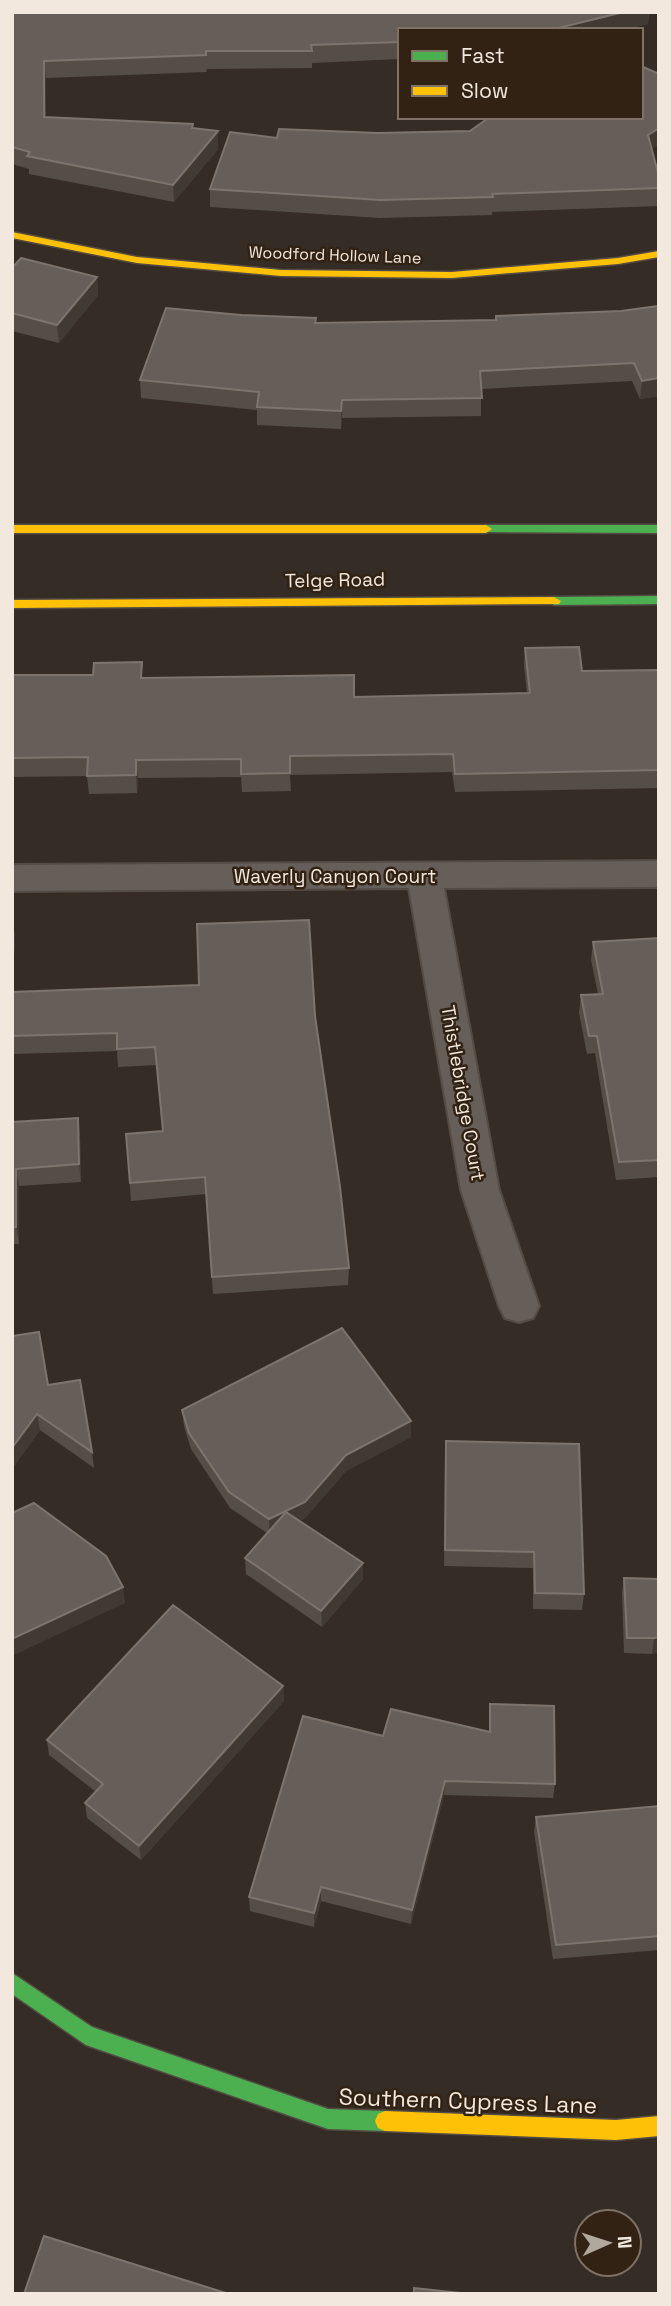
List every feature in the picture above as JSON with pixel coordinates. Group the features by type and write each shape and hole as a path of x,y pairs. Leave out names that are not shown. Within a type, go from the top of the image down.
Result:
{"main road":[{"name":"Woodford Hollow Lane","path":"12,235 137,260 281,273 453,275 618,261 659,254"},
{"path":"12,529 659,529"},
{"name":"Telge Road","path":"12,604 659,600"},
{"name":"Southern Cypress Lane","path":"12,1982 86,2035 328,2119 616,2130 659,2126"}],"street":[{"name":"Waverly Canyon Court","path":"12,878 659,874"},
{"name":"Thistlebridge Court","path":"424,875 480,1190 519,1306"}],"building":[{"path":"12,12 624,12 558,28 398,28 398,42 311,45 312,51 206,51 206,55 44,61 44,117 193,124 192,128 218,131 173,185 27,156 30,152 12,147"},
{"path":"643,67 659,74 659,128 648,135 659,177 659,188 380,200 210,189 230,132 277,138 279,129 378,133 470,131 487,119 643,119"},
{"path":"21,258 97,277 57,325 12,313 12,268"},
{"path":"659,306 659,378 642,381 634,363 480,371 482,398 342,400 341,411 257,407 259,392 140,380 166,308 316,318 315,323 496,320 496,316 621,311"},
{"path":"579,647 582,671 659,670 659,770 455,774 453,754 290,756 290,773 241,774 241,759 136,760 136,775 87,776 88,757 12,758 12,675 93,675 94,663 142,662 141,678 354,675 354,697 530,693 525,648"},
{"path":"309,920 315,1016 349,1268 212,1277 205,1177 130,1183 126,1134 163,1131 155,1047 117,1049 117,1033 12,1036 12,992 199,985 197,924"},
{"path":"659,938 659,1160 619,1162 597,1036 589,1036 581,995 603,994 593,942"},
{"path":"78,1118 79,1164 16,1169 16,1227 12,1227 12,1122"},
{"path":"342,1328 411,1421 346,1455 305,1502 269,1519 229,1492 189,1433 182,1410"},
{"path":"39,1332 48,1385 80,1380 92,1452 37,1414 12,1448 12,1336"},
{"path":"446,1441 579,1444 584,1594 535,1593 534,1552 445,1550"},
{"path":"34,1503 106,1556 123,1587 12,1639 12,1513"},
{"path":"286,1512 363,1563 321,1611 245,1558"},
{"path":"624,1578 659,1579 659,1637 627,1638"},
{"path":"173,1605 283,1686 139,1846 85,1803 103,1784 47,1740"},
{"path":"490,1704 554,1706 555,1784 445,1781 412,1910 321,1887 314,1913 249,1897 303,1716 383,1736 391,1709 490,1732"},
{"path":"659,1806 659,1936 556,1945 536,1817"},
{"path":"44,2236 229,2294 24,2294"},
{"path":"414,2288 470,2294 414,2294"}],"traffic: fast":[{"path":"486,529 659,529"},
{"path":"554,601 659,600"},
{"path":"12,1982 86,2035 328,2119 385,2121"}],"traffic: slow":[{"path":"12,235 137,260 281,273 452,275 618,261 659,254"},
{"path":"12,529 486,529"},
{"path":"12,604 554,601"},
{"path":"385,2121 616,2130 659,2126"}]}
